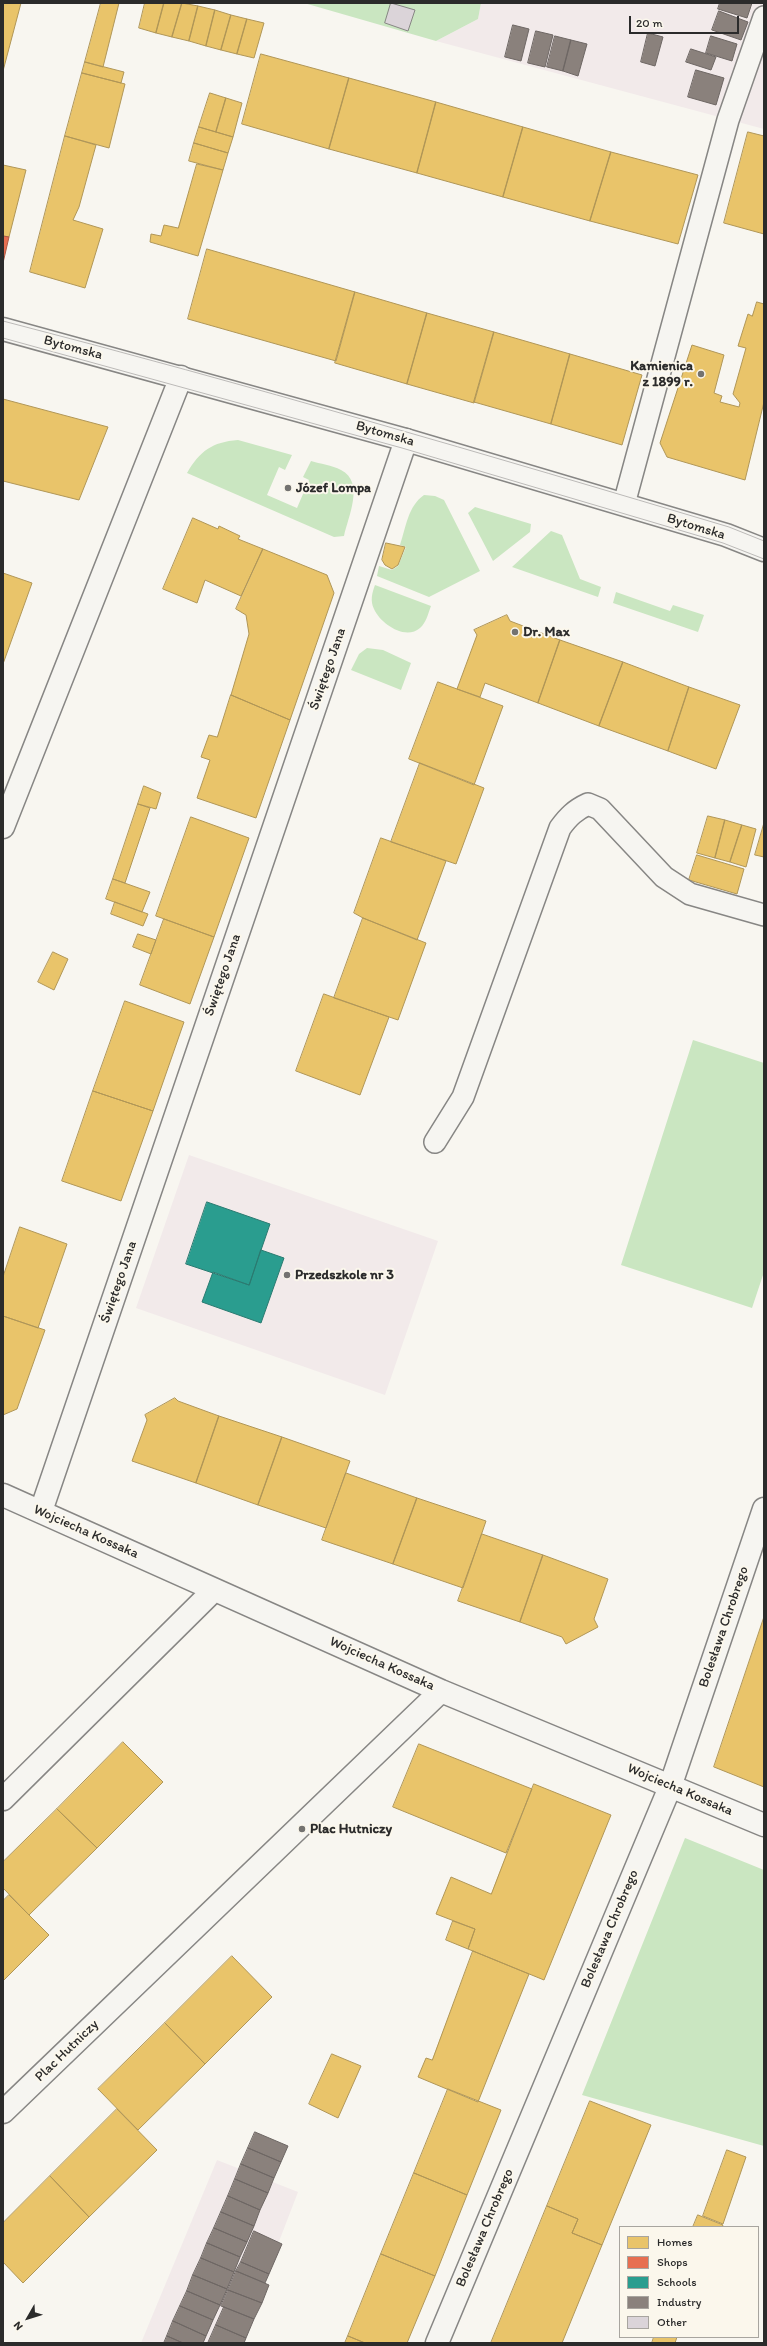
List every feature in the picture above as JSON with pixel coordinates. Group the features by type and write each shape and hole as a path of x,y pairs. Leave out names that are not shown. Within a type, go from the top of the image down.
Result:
{"street":[{"name":"Bytomska","path":"3,329 406,440 624,504 726,536 764,550"},
{"path":"3,827 181,377"},
{"name":"Świętego Jana","path":"41,1511 406,440"},
{"name":"Wojciecha Kossaka","path":"3,1495 441,1691 764,1825"},
{"name":"Bolesława Chrobrego","path":"437,2343 670,1787 764,1509"},
{"path":"3,1799 214,1590"},
{"name":"Plac Hutniczy","path":"3,2112 441,1691"}],"lane":[{"path":"624,504 728,120 764,17"},
{"path":"435,1142 463,1097 560,828 568,816 579,808 588,804 600,809 664,877 690,894 764,915"}],"shaded area":[{"path":"481,3 764,3 764,129 436,41 478,19"},
{"name":"Przedszkole nr 3","path":"189,1155 438,1241 385,1395 136,1308"},
{"path":"217,2160 298,2192 240,2343 141,2343"}],"green space":[{"path":"304,3 481,3 478,19 436,41"},
{"path":"238,440 292,455 285,470 279,467 267,495 297,508 309,480 303,477 311,461 337,468 348,476 354,491 344,536 334,537 187,473 202,453 208,449 221,443"},
{"path":"424,495 435,496 444,500 480,571 429,597 377,576 379,566 392,570 398,566 406,547 400,545 408,517 414,505"},
{"path":"475,507 531,524 530,532 493,561 468,513"},
{"path":"551,531 562,535 580,579 601,587 598,597 512,567"},
{"path":"375,585 431,606 424,624 414,631 407,632 394,629 387,625 377,614 372,603 372,594"},
{"path":"616,592 670,611 673,605 704,615 698,632 613,603"},
{"path":"367,648 383,650 411,663 401,690 351,670 359,654"},
{"path":"693,1040 764,1063 764,1272 752,1308 621,1265"},
{"path":"685,1838 764,1870 764,2146 582,2095"}],"building: Homes":[{"path":"3,3 21,3 3,71"},
{"path":"101,3 119,3 103,67 85,62"},
{"path":"145,3 164,3 156,33 139,28"},
{"path":"164,3 182,3 172,37 156,33"},
{"path":"182,3 198,6 189,41 172,37"},
{"path":"198,6 215,10 206,46 189,41"},
{"path":"215,10 231,15 221,50 206,46"},
{"path":"231,15 247,19 237,54 221,50"},
{"path":"247,19 264,23 254,58 237,54"},
{"path":"261,54 349,78 329,149 242,124"},
{"path":"85,62 124,72 121,83 82,73"},
{"path":"82,73 125,84 109,148 65,136"},
{"path":"349,78 436,102 417,173 329,149"},
{"path":"210,93 226,98 216,132 199,127"},
{"path":"226,98 242,103 233,137 216,132"},
{"path":"436,102 523,127 503,197 417,173"},
{"path":"199,127 233,137 228,153 194,143"},
{"path":"523,127 611,152 590,221 503,197"},
{"path":"748,132 764,136 764,234 724,223"},
{"path":"65,136 96,145 79,207 73,220 103,229 85,288 30,272"},
{"path":"194,143 228,153 223,170 189,161"},
{"path":"611,152 698,175 678,244 590,221"},
{"path":"197,164 223,170 198,256 150,242 151,234 161,236 164,225 178,228"},
{"path":"3,165 26,170 9,237 3,236"},
{"path":"207,249 355,292 336,361 188,319"},
{"path":"355,292 427,313 407,384 335,363"},
{"name":"Kamienica z 1899 r.","path":"757,302 764,304 764,402 745,480 667,457 660,443 692,345 724,355 714,393 722,396 720,402 739,407 740,403 733,394 746,348 738,346 748,314 752,316"},
{"path":"427,313 494,332 474,403 407,384"},
{"path":"494,332 570,354 551,424 474,402"},
{"path":"570,354 642,375 622,445 551,424"},
{"path":"3,399 108,427 79,500 3,481"},
{"path":"193,518 218,529 219,526 240,536 238,539 263,549 241,596 205,580 197,603 163,589"},
{"path":"386,543 405,547 398,565 392,569 385,565 382,560"},
{"path":"263,549 327,575 334,593 290,720 231,695 249,634 246,615 236,609"},
{"path":"3,573 32,583 3,664"},
{"path":"507,615 510,621 560,640 538,703 485,683 480,697 457,689 477,635 474,630"},
{"path":"560,640 623,662 599,726 538,703"},
{"path":"623,662 689,687 668,751 599,726"},
{"path":"438,682 503,706 474,785 409,759"},
{"path":"689,687 740,705 716,769 668,751"},
{"path":"231,695 290,720 256,818 197,798 210,760 201,757 209,735 217,737"},
{"path":"420,763 484,788 456,864 391,842"},
{"path":"144,786 161,793 156,809 138,804"},
{"path":"138,804 150,808 125,883 113,879"},
{"path":"708,816 725,820 715,858 697,853"},
{"path":"191,817 249,838 214,937 156,916"},
{"path":"725,820 742,825 730,862 715,858"},
{"path":"764,823 764,857 755,855"},
{"path":"742,825 756,829 746,867 730,862"},
{"path":"381,838 446,861 417,940 354,913"},
{"path":"697,855 744,869 737,894 689,880"},
{"path":"113,879 150,892 142,912 106,899"},
{"path":"115,902 148,914 143,926 111,914"},
{"path":"363,918 426,943 398,1020 334,998"},
{"path":"164,919 214,937 190,1004 140,985"},
{"path":"138,934 156,940 151,954 133,947"},
{"path":"53,952 68,959 54,990 38,982"},
{"path":"324,994 389,1017 360,1095 296,1071"},
{"path":"125,1001 184,1022 153,1111 93,1091"},
{"path":"93,1091 153,1111 121,1201 62,1181"},
{"path":"20,1227 67,1244 38,1328 3,1316 3,1277"},
{"path":"3,1316 45,1330 17,1409 3,1415"},
{"path":"175,1398 178,1401 219,1416 196,1483 132,1461 147,1420 145,1415"},
{"path":"219,1416 282,1437 258,1505 196,1483"},
{"path":"282,1437 350,1461 326,1528 258,1505"},
{"path":"346,1473 417,1498 393,1564 322,1540"},
{"path":"417,1498 486,1521 463,1588 393,1564"},
{"path":"482,1534 543,1555 520,1622 458,1601"},
{"path":"543,1555 608,1579 594,1619 598,1627 566,1644 562,1637 520,1622"},
{"path":"764,1617 764,1787 714,1767"},
{"path":"123,1742 163,1782 97,1848 57,1809"},
{"path":"419,1744 532,1789 506,1853 393,1807"},
{"path":"534,1784 611,1815 544,1980 468,1949 475,1929 436,1914 451,1877 491,1894"},
{"path":"57,1809 97,1848 29,1915 3,1888 3,1862"},
{"path":"9,1895 49,1935 3,1981 3,1901"},
{"path":"453,1921 475,1929 468,1949 446,1940"},
{"path":"473,1951 529,1974 478,2102 418,2077 426,2058 432,2060"},
{"path":"232,1956 272,1997 205,2064 165,2023"},
{"path":"165,2023 205,2064 138,2130 98,2089"},
{"path":"332,2054 361,2066 338,2118 309,2104"},
{"path":"448,2089 501,2110 467,2195 414,2173"},
{"path":"590,2101 651,2125 602,2245 572,2233 578,2219 547,2206"},
{"path":"117,2109 157,2150 89,2217 50,2176"},
{"path":"727,2150 746,2157 723,2224 703,2216"},
{"path":"414,2173 467,2195 435,2276 381,2254"},
{"path":"50,2176 89,2217 23,2283 3,2262 3,2223"},
{"path":"547,2206 578,2219 572,2233 602,2245 562,2343 491,2343"},
{"path":"698,2215 723,2225 722,2226 693,2226"},
{"path":"381,2254 435,2276 407,2343 365,2343 348,2336"},
{"path":"348,2336 365,2343 345,2343"},
{"path":"654,2338 677,2338 675,2343 652,2343"}],"building: Shops":[{"path":"3,236 9,237 3,263"}],"building: Schools":[{"path":"207,1202 270,1224 249,1285 186,1264"},
{"path":"261,1250 284,1258 261,1323 202,1302 213,1272 249,1285"}],"building: Industry":[{"path":"720,3 752,3 747,18 718,9"},
{"path":"719,11 748,22 741,40 712,30"},
{"path":"513,25 529,29 521,61 505,57"},
{"path":"536,31 553,35 545,67 528,63"},
{"path":"648,33 663,37 655,66 641,62"},
{"path":"555,36 571,40 563,71 547,67"},
{"path":"711,36 737,44 732,61 706,53"},
{"path":"571,40 587,44 578,76 563,71"},
{"path":"691,49 716,57 711,70 686,62"},
{"path":"696,70 724,78 716,105 688,97"},
{"path":"255,2132 288,2146 281,2162 248,2148"},
{"path":"248,2148 281,2162 274,2178 241,2164"},
{"path":"241,2164 274,2178 268,2193 235,2179"},
{"path":"235,2179 268,2193 260,2210 228,2196"},
{"path":"228,2196 260,2210 254,2226 221,2212"},
{"path":"221,2212 254,2226 247,2242 214,2228"},
{"path":"214,2228 247,2242 240,2257 207,2243"},
{"path":"254,2231 282,2244 269,2274 241,2262"},
{"path":"207,2243 240,2257 234,2272 201,2258"},
{"path":"201,2258 234,2272 227,2289 193,2275"},
{"path":"241,2262 269,2274 265,2283 236,2271"},
{"path":"236,2271 269,2285 262,2303 228,2290"},
{"path":"193,2275 227,2289 220,2305 187,2291"},
{"path":"228,2290 262,2303 254,2319 221,2306"},
{"path":"187,2291 220,2305 213,2320 180,2306"},
{"path":"180,2306 213,2320 206,2336 173,2321"},
{"path":"224,2307 254,2319 246,2338 216,2325"},
{"path":"173,2321 206,2336 203,2343 183,2343 167,2336"},
{"path":"216,2325 246,2338 244,2343 208,2343"},
{"path":"167,2336 183,2343 164,2343"}],"building: Other":[{"path":"391,3 415,10 408,31 385,23"}],"tram line":[{"path":"3,321 276,395 458,447 729,527 764,541"},
{"path":"3,338 402,448 723,543 764,559"}],"place":[{"name":"Kamienica z 1899 r.","path":"701,374"},
{"name":"Józef Lompa","path":"288,488"},
{"name":"Dr. Max","path":"515,632"},
{"name":"Przedszkole nr 3","path":"287,1275"},
{"name":"Plac Hutniczy","path":"302,1829"}]}
